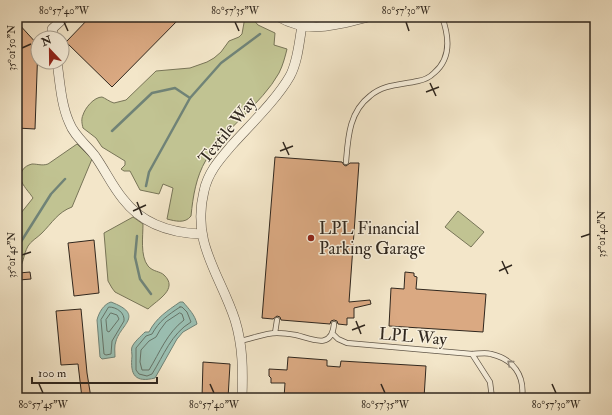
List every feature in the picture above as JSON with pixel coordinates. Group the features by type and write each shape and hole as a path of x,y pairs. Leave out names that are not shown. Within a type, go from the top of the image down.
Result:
{"street":[{"path":"52,30 65,17"},
{"path":"279,17 291,23 312,27 334,26 368,17"},
{"name":"Textile Way","path":"242,398 243,364 240,341 235,320 204,245 200,216 201,202 206,182 211,171 279,92 290,75 296,59 302,26"},
{"path":"58,70 65,110 72,129 96,157 123,199 137,213 155,225 176,232 202,234"}],"lane":[{"path":"346,162 349,130 357,111 369,96 383,87 419,81 429,77 441,68 447,52 447,37 442,17"},
{"path":"276,320 276,333"},
{"path":"240,341 276,333 295,335 314,341 320,341 327,339 332,334 334,324"},
{"name":"LPL Way","path":"332,334 338,340 347,343 472,354 490,353 504,358 513,365 520,376 523,392 522,398"},
{"path":"472,354 490,382 492,398"}],"green space":[{"path":"245,17 251,17 258,25 275,33 274,45 287,49 282,67 272,84 223,138 206,160 200,173 191,216 189,219 177,221 167,219 173,188 163,184 159,194 140,190 130,171 124,171 121,169 125,165 125,161 102,147 96,138 83,128 82,117 90,103 99,97 114,103 126,100 156,71 190,68 214,58 221,52 229,41 239,37 242,34"},
{"path":"77,144 92,159 72,207 59,215 29,244 21,266 17,272 17,218 33,198 20,178 22,171 26,166 32,164 48,164"},
{"path":"458,211 484,232 471,247 445,227"},
{"path":"133,217 143,224 142,246 145,262 150,268 164,275 168,280 169,285 165,294 148,309 115,292 108,281 104,233"}],"water":[{"path":"111,302 127,311 129,316 126,325 116,341 115,357 102,359 100,357 97,320 102,309"},
{"path":"180,302 183,302 190,310 197,324 183,332 177,339 155,378 138,378 133,373 132,368 133,345 145,332 149,332 162,315"}],"building":[{"path":"90,17 181,17 112,87 70,46 70,38"},
{"path":"17,22 30,36 30,70 37,70 35,129 17,128"},
{"name":"LPL Financial Parking Garage","path":"275,157 342,162 346,166 350,163 359,163 349,302 370,300 371,304 354,308 354,318 347,318 347,325 338,324 337,321 334,320 331,321 330,324 281,320 280,317 277,316 273,319 262,318"},
{"path":"94,240 99,293 74,296 68,243"},
{"path":"30,272 31,279 19,280 19,273"},
{"path":"405,272 414,273 414,276 417,277 416,289 486,294 483,332 389,326 391,288 404,289"},
{"path":"81,309 91,398 82,398 78,364 61,365 56,311"},
{"path":"288,357 327,360 327,366 340,367 341,361 426,366 424,398 284,398 285,383 271,383 269,369 287,370"},
{"path":"203,362 230,364 228,398 202,398"}],"waterway":[{"path":"146,186 149,172 190,98 221,63 260,34"},
{"path":"112,131 152,93 175,88 190,98"},
{"path":"17,248 51,194 65,179"},
{"path":"137,236 135,257 140,279 151,294"}],"place":[{"name":"LPL Financial Parking Garage","path":"311,238"}]}
